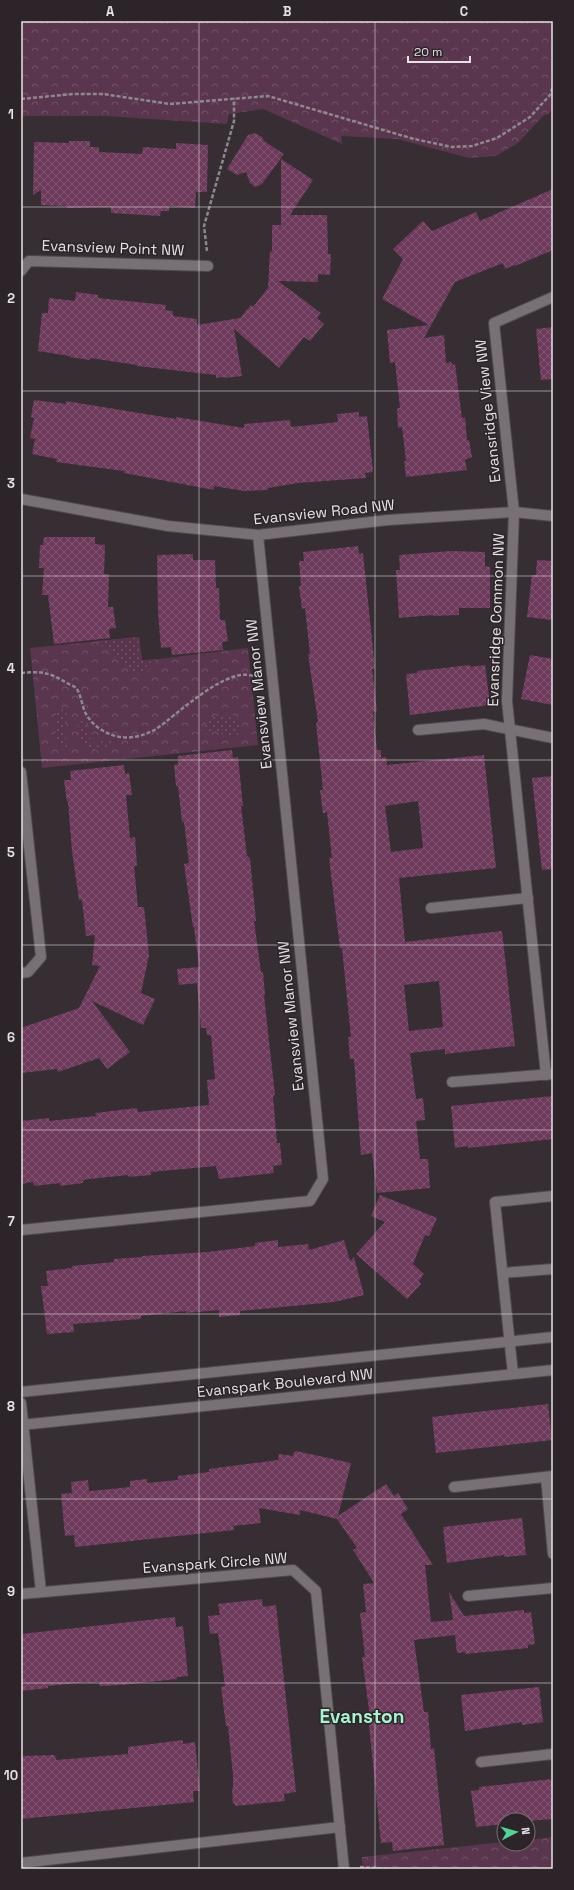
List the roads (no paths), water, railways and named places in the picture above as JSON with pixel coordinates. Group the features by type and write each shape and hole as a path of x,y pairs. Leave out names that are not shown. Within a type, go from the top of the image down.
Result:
{"street":[{"name":"Evansview Point NW","path":"21,271 29,261 208,266"},
{"name":"Evansridge View NW","path":"514,512 494,323 553,297"},
{"name":"Evansview Road NW","path":"21,499 168,526 258,535 388,520 514,512 553,516"},
{"name":"Evansridge Common NW","path":"452,1082 549,1074 507,701 514,512"},
{"name":"Evansview Manor NW","path":"21,1230 310,1201 323,1179 258,535"},
{"name":"Evansridge Common NW","path":"418,730 484,724 553,738"},
{"path":"21,772 41,957 28,972 21,973"},
{"path":"431,908 528,898"},
{"path":"513,1374 495,1202 553,1196"},
{"path":"503,1274 553,1269"},
{"name":"Evanspark Boulevard NW","path":"21,1392 553,1337"},
{"name":"Evanspark Boulevard NW","path":"22,1425 553,1370"},
{"path":"21,1403 22,1425 40,1592"},
{"path":"454,1487 549,1476 553,1554"},
{"name":"Evanspark Circle NW","path":"21,1594 293,1570 316,1591 344,1869"},
{"path":"468,1596 553,1588"},
{"path":"481,1762 553,1754"},
{"path":"21,1863 340,1827"}],"district":[{"name":"Evanston","path":"362,1716"}]}
